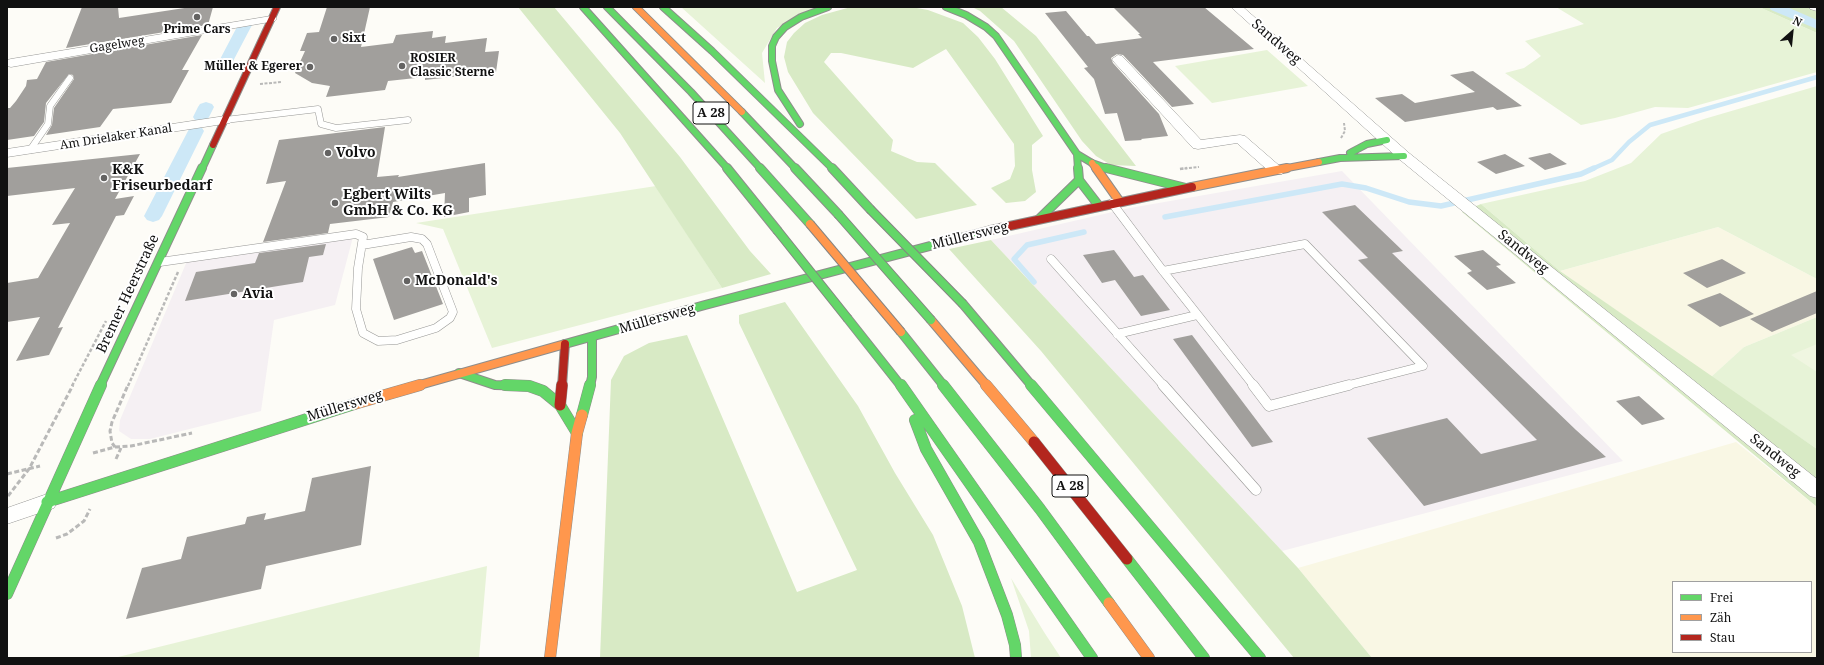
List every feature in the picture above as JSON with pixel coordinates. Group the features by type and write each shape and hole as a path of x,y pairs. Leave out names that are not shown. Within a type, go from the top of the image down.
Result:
{"main road":[{"name":"Bremer Heerstraße","path":"7,594 47,502 277,7"},
{"path":"583,7 725,166 870,345 902,388 1092,658"},
{"name":"A 28","path":"607,7 691,92 810,224 901,332 1040,509 1149,658"},
{"name":"A 28","path":"636,7 716,84 838,214 931,320 1073,489 1204,658"},
{"path":"663,7 712,51 813,148 963,304 1260,658"},
{"path":"813,148 778,90 772,61 772,46 776,37 785,27 801,17 828,7"},
{"path":"946,7 966,14 986,27 996,36 1077,154 1092,163 1126,175 1153,179 1186,188"},
{"name":"Müllersweg","path":"1340,158 1367,144 1387,140"},
{"path":"1077,154 1079,180 1099,206"},
{"name":"Müllersweg","path":"47,502 322,413 459,373 820,275 1040,219 1186,188 1340,158 1404,156"},
{"path":"1092,163 1116,203"},
{"path":"1040,219 1079,180"},
{"path":"550,658 550,646 577,433 592,377 592,337"},
{"path":"560,405 565,344"},
{"path":"459,373 495,385 529,386 543,391 560,405 577,433"},
{"path":"902,388 926,449 979,542 994,578 1016,645 1016,658"}],"street":[{"name":"Sandweg","path":"1236,7 1404,156 1817,490"},
{"name":"Gagelweg","path":"11,62 271,19"},
{"path":"1118,59 1198,145 1240,139 1277,171"},
{"name":"Am Drielaker Kanal","path":"7,153 225,120"},
{"path":"7,516 47,502"}],"lane":[{"path":"30,150 48,124 50,106 70,78"},
{"path":"225,120 318,109 320,124 336,128 408,120"},
{"path":"1116,203 1163,271 1269,406 1423,366 1305,244 1163,271"},
{"path":"159,262 356,234 363,237 358,268 356,309 363,333 378,341 397,340 436,328 450,318 453,312 427,244 422,239 411,237 362,245"},
{"path":"1051,259 1256,490"},
{"path":"1117,334 1198,315"}],"path":[{"path":"265,69 288,67"},
{"path":"258,84 282,82"}],"shaded area":[{"path":"1342,171 1623,461 1282,551 991,240 1130,208"},
{"path":"1718,227 1817,279 1817,317 1744,347 1711,377 1560,271"},
{"path":"353,237 335,305 274,320 261,411 150,439 131,439 119,431 120,420 187,261"},
{"path":"1736,442 1817,507 1817,658 1372,658 1298,568"}],"green space":[{"path":"518,7 554,7 680,157 750,251 771,274 722,288 620,133"},
{"path":"681,7 817,7 777,28 762,53 765,83"},
{"path":"851,7 911,7 928,10 963,23 978,37 995,59 1043,136 1032,145 1032,170 1036,192 1025,201 1006,203 991,188 1010,179 1015,166 1014,144 946,49 913,68 841,53 831,53 824,62 893,140 891,151 917,162 935,163 977,205 916,219 813,113 788,72 784,57 787,42 794,33 805,23 822,15"},
{"path":"972,7 1001,7 1036,36 1136,166 1111,165 1096,156 1082,141 1014,41 980,11"},
{"path":"1556,7 1759,7 1817,33 1817,72 1688,108 1655,107 1615,118 1581,125 1505,73 1524,68 1541,56 1525,41 1584,24"},
{"path":"1759,7 1808,7 1817,11 1817,33"},
{"path":"1267,50 1308,86 1212,103 1175,66"},
{"path":"1817,86 1817,279 1718,227 1560,271 1481,204 1585,181 1631,163 1661,134 1704,119"},
{"path":"656,186 722,288 492,348 443,229 416,223"},
{"path":"1481,204 1560,271 1817,449 1817,507 1462,212"},
{"path":"991,240 1298,568 1372,658 1294,658 1041,351 949,249"},
{"path":"785,302 858,406 895,473 933,535 962,606 975,658 600,658 611,380 624,356 649,343 687,335 797,592 857,570 739,323 739,315"},
{"path":"1817,317 1817,449 1711,377 1744,347"},
{"path":"1817,344 1817,372 1791,355"},
{"path":"487,566 479,658 114,658"},
{"path":"1011,578 1061,658 1031,658 1029,631"}],"building":[{"path":"82,7 118,7 119,18 191,7 213,7 208,25 66,48"},
{"name":"ROSIER Classic Sterne","path":"327,7 370,7 361,47 393,43 396,35 433,31 432,38 446,36 445,43 487,38 485,52 499,51 496,72 425,80 425,77 388,81 385,90 326,97 330,86 312,83 295,73 305,51 300,51 307,33 319,32"},
{"path":"1113,7 1204,7 1254,49 1153,62 1194,104 1172,107 1123,55 1117,54 1111,58 1113,63 1159,114 1168,136 1125,141 1117,113 1105,114 1094,79 1084,68 1088,67 1045,13 1066,11 1087,36 1089,36 1096,44 1142,38 1138,34 1140,34"},
{"path":"202,35 182,70 189,70 171,103 113,109 100,127 46,135 52,125 54,108 74,79 73,75 69,74 46,103 44,122 34,136 7,140 7,108 10,108 16,101 26,86 27,80 37,79 46,62"},
{"path":"1473,71 1522,106 1497,110 1493,107 1405,122 1375,98 1402,94 1415,103 1475,92 1450,75"},
{"path":"385,127 377,177 399,175 398,177 485,163 486,195 469,198 469,212 444,217 445,193 393,202 389,217 330,224 328,233 263,242 286,181 266,184 279,140"},
{"path":"1550,153 1567,164 1545,170 1528,158"},
{"path":"140,154 115,199 134,196 124,215 116,216 58,328 63,327 49,355 16,361 40,317 7,322 7,283 38,278 70,223 52,225 75,188 7,196 7,168"},
{"path":"1505,154 1525,166 1496,174 1477,162"},
{"path":"1355,205 1403,251 1392,253 1606,457 1424,506 1367,438 1447,418 1481,454 1537,440 1358,260 1368,258 1322,212"},
{"path":"326,244 323,255 309,257 303,282 185,301 196,272 255,263 259,253"},
{"name":"McDonald's","path":"412,247 415,253 422,251 443,304 394,320 373,259"},
{"path":"1114,250 1134,277 1143,275 1170,310 1141,316 1115,280 1102,283 1083,255"},
{"path":"1483,250 1501,265 1496,266 1516,283 1487,290 1467,273 1472,271 1454,256"},
{"path":"1722,259 1746,273 1707,288 1683,273"},
{"path":"1817,291 1817,313 1772,332 1750,319"},
{"path":"1720,293 1754,314 1720,327 1687,305"},
{"path":"1192,335 1273,442 1252,447 1173,339"},
{"path":"1639,396 1665,419 1642,425 1616,401"},
{"path":"371,466 361,545 266,566 261,589 126,619 142,568 181,559 187,537 245,524 247,517 266,513 264,520 305,511 312,478"}],"waterway":[{"path":"1776,7 1817,25"},
{"path":"224,65 245,25"},
{"path":"1592,169 1612,160 1629,142 1650,125 1817,77"},
{"path":"201,117 206,107"},
{"path":"153,216 196,131"},
{"path":"1165,217 1342,184 1366,188 1409,202 1441,206 1581,174 1594,168"},
{"path":"1034,282 1014,259 1027,245 1084,232"}],"traffic: fast":[{"path":"583,7 725,166 777,230"},
{"path":"607,7 691,92 810,224"},
{"path":"663,7 712,51 813,148 870,209"},
{"path":"800,124 778,90 772,61 772,46 776,37 785,27 801,17 828,7"},
{"path":"946,7 966,15 986,27 996,36 1077,154 1092,163 1116,172 1153,179 1186,188"},
{"path":"742,112 838,214"},
{"path":"1350,153 1367,144 1387,140"},
{"path":"7,594 66,460 213,145"},
{"path":"1039,219 1079,180 1077,154"},
{"path":"1319,162 1340,158 1404,156"},
{"path":"1079,180 1099,206"},
{"path":"870,209 963,304"},
{"path":"838,214 931,320"},
{"path":"777,230 848,319"},
{"path":"565,344 705,305 991,230"},
{"path":"963,304 1260,658"},
{"path":"848,319 902,387 1092,658"},
{"path":"901,332 1040,509 1109,603"},
{"path":"582,415 592,377 592,337"},
{"path":"459,373 495,385 529,386 543,391 560,405 577,433"},
{"path":"47,502 354,404"},
{"path":"915,420 926,449 979,542 1007,615 1015,645 1016,658"},
{"path":"1127,559 1204,658"}],"traffic: slow":[{"path":"636,7 742,112"},
{"path":"1192,187 1319,162"},
{"path":"1092,163 1120,202"},
{"path":"810,224 901,332"},
{"path":"931,320 1034,442"},
{"path":"354,404 565,344"},
{"path":"550,658 577,433 582,415"},
{"path":"1109,603 1149,658"}],"traffic: jam":[{"path":"213,145 277,7"},
{"path":"991,230 1192,187"},
{"path":"560,405 565,344"},
{"path":"1034,442 1073,489 1127,559"}],"place":[{"name":"Prime Cars","path":"197,17"},
{"name":"Sixt","path":"334,39"},
{"name":"ROSIER Classic Sterne","path":"402,66"},
{"name":"Müller & Egerer","path":"310,67"},
{"name":"Volvo","path":"328,153"},
{"name":"K&K Friseurbedarf","path":"104,178"},
{"name":"Egbert Wilts GmbH & Co. KG","path":"335,203"},
{"name":"McDonald's","path":"407,281"},
{"name":"Avia","path":"234,294"}]}
